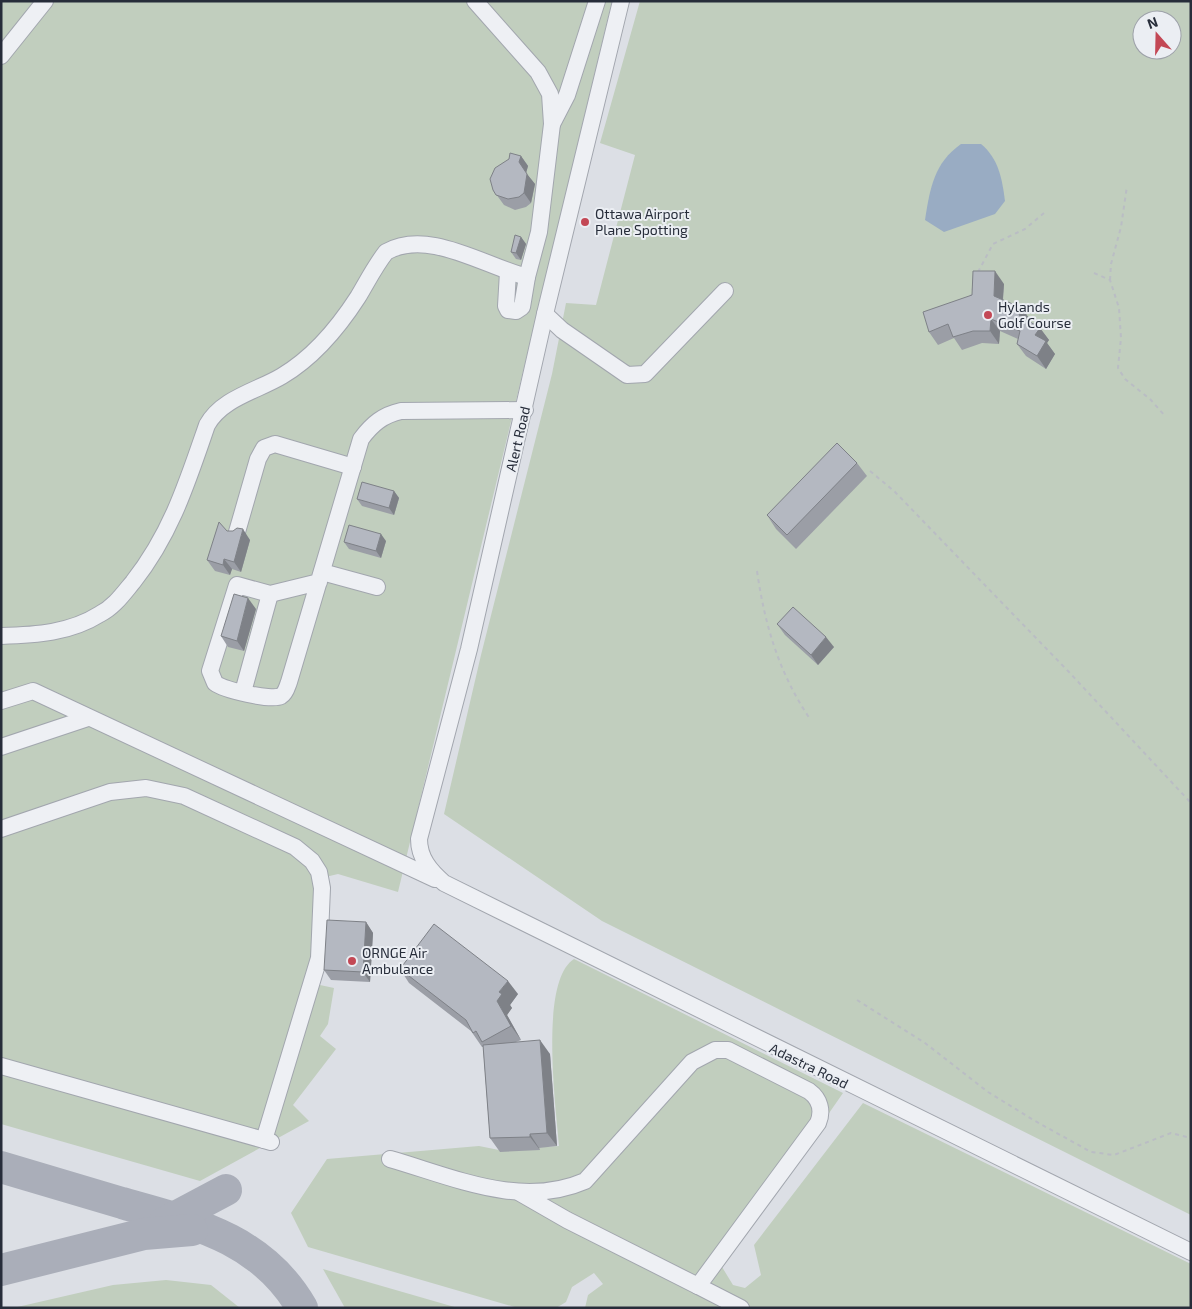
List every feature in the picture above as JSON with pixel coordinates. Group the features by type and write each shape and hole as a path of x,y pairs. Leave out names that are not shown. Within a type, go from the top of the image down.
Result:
{"street":[{"path":"1,56 45,1"},
{"path":"475,1 538,72 546,82 550,94 552,124 539,232 527,276 522,307 512,312 506,306 508,272"},
{"path":"552,124 567,95 597,1"},
{"name":"Alert Road","path":"438,878 421,855 418,839 469,649 525,410 545,314 621,1"},
{"path":"1,636 60,631 101,614 116,603 139,574 174,516 212,416 232,401 282,376 305,360 346,314 386,252 396,246 409,244 438,246 508,272 527,276"},
{"path":"545,314 562,330 627,375 634,376 646,374 725,291"},
{"path":"377,588 320,577 270,594 237,585 210,671 212,679 218,686 274,698 286,691 320,577 353,467 361,439 371,425 393,413 525,410"},
{"path":"237,532 260,452 268,446 275,444 353,467"},
{"path":"244,692 270,594"},
{"name":"Adastra Road","path":"1,701 33,691 438,878 1191,1252"},
{"path":"1,747 88,718"},
{"path":"1,829 110,792 146,788 184,796 295,847 312,861 319,872 322,888 319,958 268,1141 1,1066"},
{"path":"390,1160 500,1191 520,1193 559,1191 585,1181 692,1062 715,1050 728,1050 809,1091 818,1099 820,1105 818,1123 698,1286"},
{"path":"520,1193 567,1220 741,1308"}],"path":[{"path":"1127,186 1122,226 1111,264 1110,280 1120,308 1122,338 1118,368 1125,379 1150,399 1165,416"},
{"path":"977,276 993,244 1025,229 1044,213"},
{"path":"1094,273 1110,280"},
{"path":"969,300 974,284"},
{"path":"870,471 894,491 1068,671 1191,803"},
{"path":"757,571 766,619 781,671 794,696 810,719"},
{"path":"856,1000 925,1043 988,1092 1091,1152 1114,1154 1171,1133 1191,1138"}],"green space":[{"path":"1,1 612,1 398,892 338,874 317,879 314,954 320,985 334,988 328,1024 320,1036 336,1049 293,1105 309,1121 200,1181 1,1124"},
{"name":"Hylands Golf Course","path":"640,1 1191,1 1191,1215 602,921 444,814 481,655 552,374 566,303 596,305 635,155 600,143"},
{"path":"574,959 843,1093 722,1267 733,1285 745,1288 761,1275 754,1245 863,1103 1191,1264 1191,1308 585,1308 588,1295 603,1284 594,1273 572,1287 566,1302 556,1308 518,1308 308,1247 291,1213 327,1159 479,1146 499,1150 559,1146 553,1075 553,1018 556,992 563,972"},
{"path":"323,1269 458,1308 345,1308"},
{"path":"166,1280 211,1285 240,1308 13,1308 113,1285"}],"water":[{"path":"961,144 981,144 992,156 999,170 1005,201 995,214 944,232 925,220 929,197 939,168 952,151"}],"building":[{"path":"510,153 521,156 519,162 527,174 524,193 519,197 508,199 496,195 490,179 495,168 509,159"},
{"path":"515,235 521,237 516,253 511,252"},
{"path":"973,271 995,271 994,296 1022,308 1019,315 1040,328 1035,335 1046,341 1037,356 1017,344 1020,331 991,319 990,331 973,331 953,337 948,324 929,332 923,312 972,295"},
{"path":"837,443 857,463 787,535 767,515"},
{"path":"362,482 394,491 389,508 357,499"},
{"path":"219,522 227,531 233,531 237,528 243,529 234,562 224,559 223,565 207,560"},
{"path":"349,525 381,534 376,551 344,542"},
{"path":"234,594 248,598 237,641 221,636"},
{"path":"793,607 826,637 811,655 777,624"},
{"name":"ORNGE Air Ambulance","path":"327,920 366,922 363,972 324,970"},
{"path":"434,924 508,981 499,992 502,994 497,1001 511,1026 482,1042 476,1031 473,1033 466,1020 400,969"},
{"path":"540,1040 547,1133 530,1134 530,1137 490,1138 483,1045"}],"taxiway":[{"path":"1,1167 174,1218 224,1237 246,1249 267,1265 286,1284 302,1308"},
{"path":"164,1223 226,1190"},
{"path":"1,1270 144,1234 192,1230"}],"place":[{"name":"Ottawa Airport Plane Spotting","path":"585,222"},
{"name":"Hylands Golf Course","path":"988,315"},
{"name":"ORNGE Air Ambulance","path":"352,961"}]}
